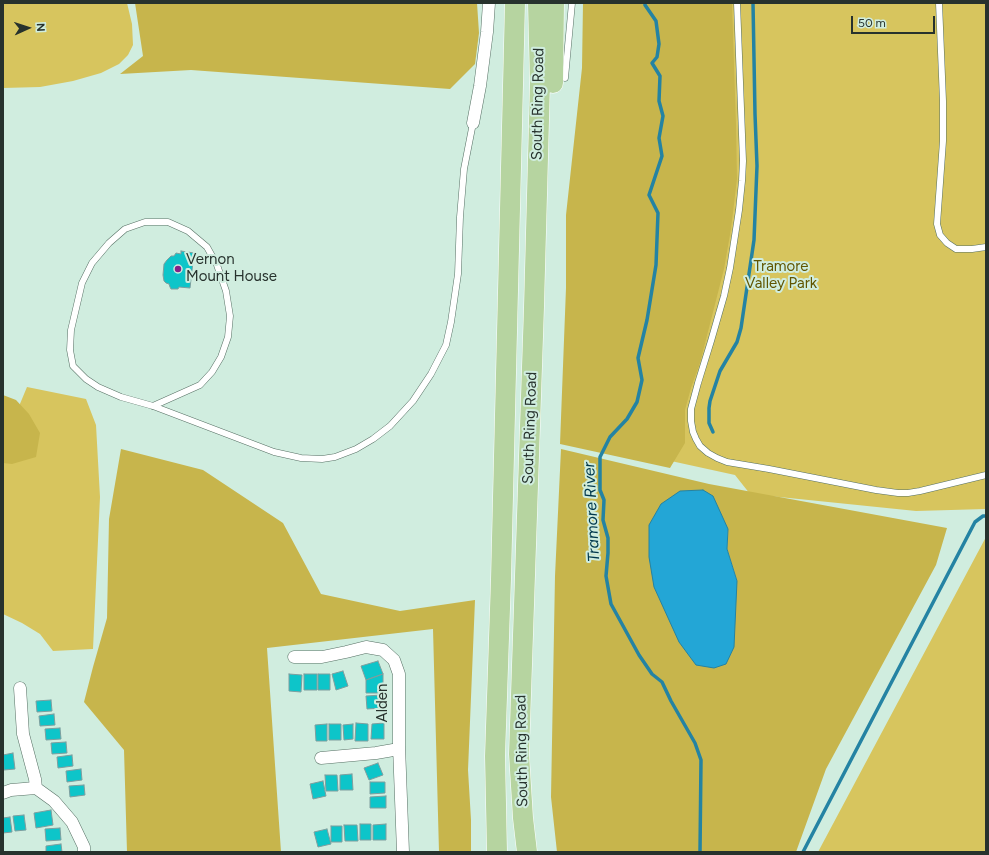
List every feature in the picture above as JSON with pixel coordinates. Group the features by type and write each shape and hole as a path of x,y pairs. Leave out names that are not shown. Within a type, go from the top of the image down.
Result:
{"highway":[{"name":"South Ring Road","path":"496,852 495,756 501,578 515,3"},
{"name":"South Ring Road","path":"527,852 523,818 519,754 540,83 538,3"},
{"path":"534,308 547,214 552,102 554,3"}],"street":[{"path":"473,122 480,86 489,3"},
{"name":"Alden","path":"294,657 311,651 322,657 366,647 383,650 394,660 398,674 403,852"},
{"path":"20,688 22,734 35,778 36,788"},
{"path":"321,758 376,753 399,749"},
{"path":"3,793 11,790 36,788 54,801 72,822 84,847 84,852"}],"lane":[{"path":"565,78 572,3"},
{"path":"737,3 743,161 741,189 729,275 692,409 691,421 696,439 700,446 708,454 727,462 898,493 920,491 986,475"},
{"path":"940,3 943,141 937,224 940,235 947,243 956,249 986,247"},
{"path":"153,406 200,385 212,372 221,357 228,338 230,316 226,291 217,265 207,247 188,231 168,222 145,222 125,228 109,243 92,263 82,283 71,330 70,350 73,366 86,379 98,387 121,397 153,406 274,452 302,458 322,459 335,457 356,449 374,439 390,426 413,401 431,374 446,345 458,274 460,216 464,169 473,122"}],"green space":[{"path":"3,3 127,3 132,24 133,45 128,55 119,64 101,73 73,81 40,87 3,88"},
{"name":"Tramore Valley Park","path":"593,3 986,3 986,509 916,511 750,494 735,475 575,440"},
{"path":"27,387 86,399 96,425 100,497 93,649 53,651 40,634 3,614 3,425 12,423"},
{"path":"986,537 986,852 818,852"}],"shaded area":[{"path":"135,3 477,3 479,33 475,64 450,89 191,70 120,74 143,56"},
{"path":"583,3 732,3 737,179 731,229 724,269 700,363 685,410 685,443 670,468 560,444 566,288 566,215 582,68"},
{"path":"3,395 16,400 29,414 40,433 36,457 12,464 3,463"},
{"path":"121,449 203,470 283,523 321,594 400,611 475,600 468,770 471,852 439,852 433,629 267,648 281,852 127,852 124,750 84,702 107,618 109,519"},
{"path":"561,449 709,484 947,528 936,565 826,769 796,852 557,852 551,797 555,576","holes":["728,529 727,549 737,581 679,642"]}],"water":[{"path":"703,490 713,496 728,529 727,549 737,581 734,647 726,664 714,668 696,665 679,642 654,587 649,557 649,525 661,504 680,491"}],"building":[{"name":"Vernon Mount House","path":"181,251 194,253 190,288 179,287 178,289 171,289 169,284 164,281 164,264 176,253 181,254"},
{"path":"378,661 383,674 366,680 361,666"},
{"path":"343,671 348,686 336,690 332,674"},
{"path":"289,674 302,675 301,692 289,691"},
{"path":"304,674 317,674 317,690 304,690"},
{"path":"318,674 330,674 330,690 318,690"},
{"path":"383,674 383,693 366,693 366,680"},
{"path":"382,695 383,708 367,709 366,696"},
{"path":"51,700 52,711 37,712 36,701"},
{"path":"54,714 55,725 40,726 39,716"},
{"path":"356,723 368,724 368,741 355,741"},
{"path":"384,723 384,739 371,739 372,724"},
{"path":"327,724 327,741 316,741 315,725"},
{"path":"329,724 341,724 341,740 329,740"},
{"path":"353,724 353,739 344,740 343,725"},
{"path":"60,728 61,739 46,740 45,729"},
{"path":"66,742 67,753 52,754 51,743"},
{"path":"13,753 15,769 4,770 3,755"},
{"path":"72,755 73,766 58,768 57,757"},
{"path":"378,763 383,775 369,780 364,768"},
{"path":"81,769 82,780 67,782 66,771"},
{"path":"352,774 353,790 340,790 340,775"},
{"path":"325,775 337,775 338,791 326,791"},
{"path":"323,781 326,796 313,799 310,784"},
{"path":"370,782 385,782 385,793 370,794"},
{"path":"84,785 85,795 70,797 69,786"},
{"path":"386,796 386,808 370,808 370,797"},
{"path":"51,810 53,825 36,828 34,813"},
{"path":"24,815 26,830 15,831 13,816"},
{"path":"10,817 12,832 3,833 3,818"},
{"path":"360,824 371,824 371,840 360,840"},
{"path":"386,824 386,840 373,840 373,825"},
{"path":"344,825 357,825 358,841 345,841"},
{"path":"331,826 342,826 342,842 331,842"},
{"path":"60,828 61,840 46,841 45,829"},
{"path":"327,829 331,844 318,847 314,832"},
{"path":"61,844 62,852 46,852 46,846"}],"waterway":[{"name":"Tramore River","path":"645,3 656,21 659,44 657,57 652,63 660,76 659,101 663,116 659,138 662,156 649,195 658,213 656,265 647,320 638,358 642,380 637,402 627,419 610,437 600,457 600,490 604,500 603,520 608,538 606,576 611,604 639,655 652,674 662,682 695,743 701,760 700,852"},
{"path":"713,432 709,423 710,401 720,371 737,342 741,328 754,240 757,166 753,3"},
{"path":"803,852 975,522 983,516 986,516"}],"place":[{"name":"Vernon Mount House","path":"178,269"}]}
